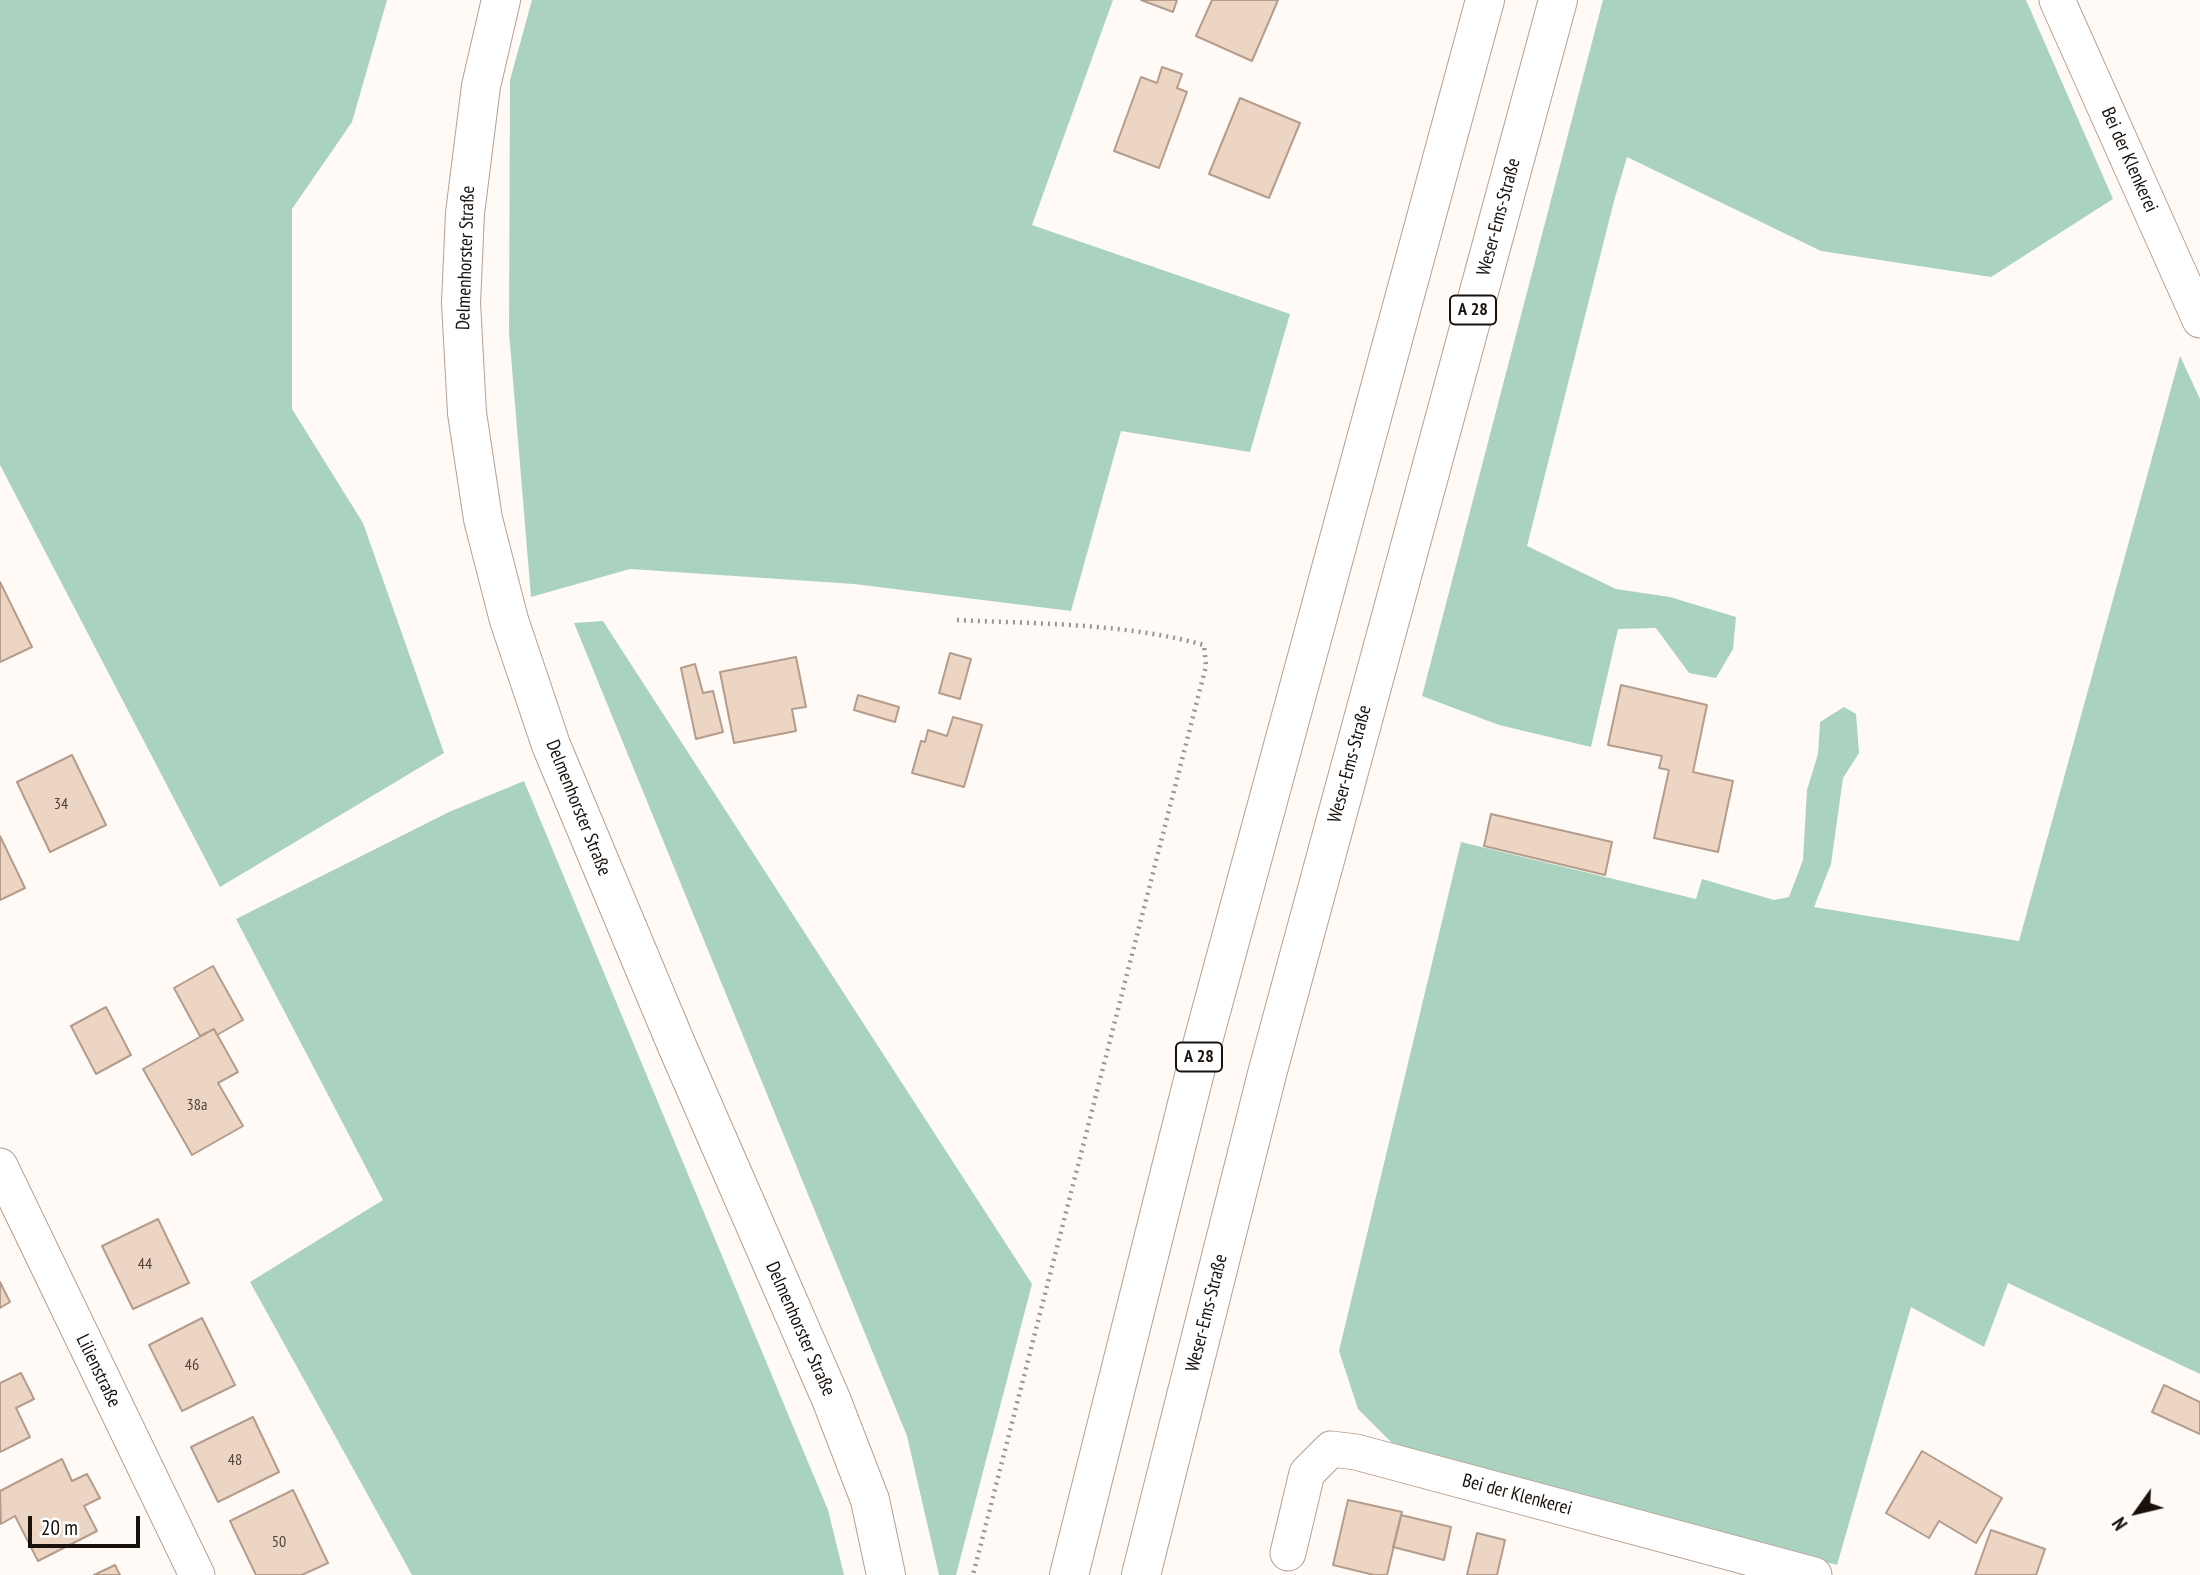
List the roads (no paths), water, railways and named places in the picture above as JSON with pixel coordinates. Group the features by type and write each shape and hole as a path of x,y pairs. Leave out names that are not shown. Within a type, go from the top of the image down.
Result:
{"main road":[{"name":"Delmenhorster Straße","path":"501,0 481,86 465,213 461,303 467,413 483,519 509,620 551,745 677,1046 831,1399 870,1500 886,1575"},
{"name":"A 28","path":"1069,1575 1211,1012 1485,0"},
{"name":"Weser-Ems-Straße","path":"1141,1575 1267,1074 1558,0"}],"street":[{"name":"Bei der Klenkerei","path":"2057,0 2200,320"},
{"name":"Lilienstraße","path":"0,1166 197,1575"},
{"name":"Bei der Klenkerei","path":"1288,1553 1307,1473 1331,1449 1370,1456 1814,1575"}]}
